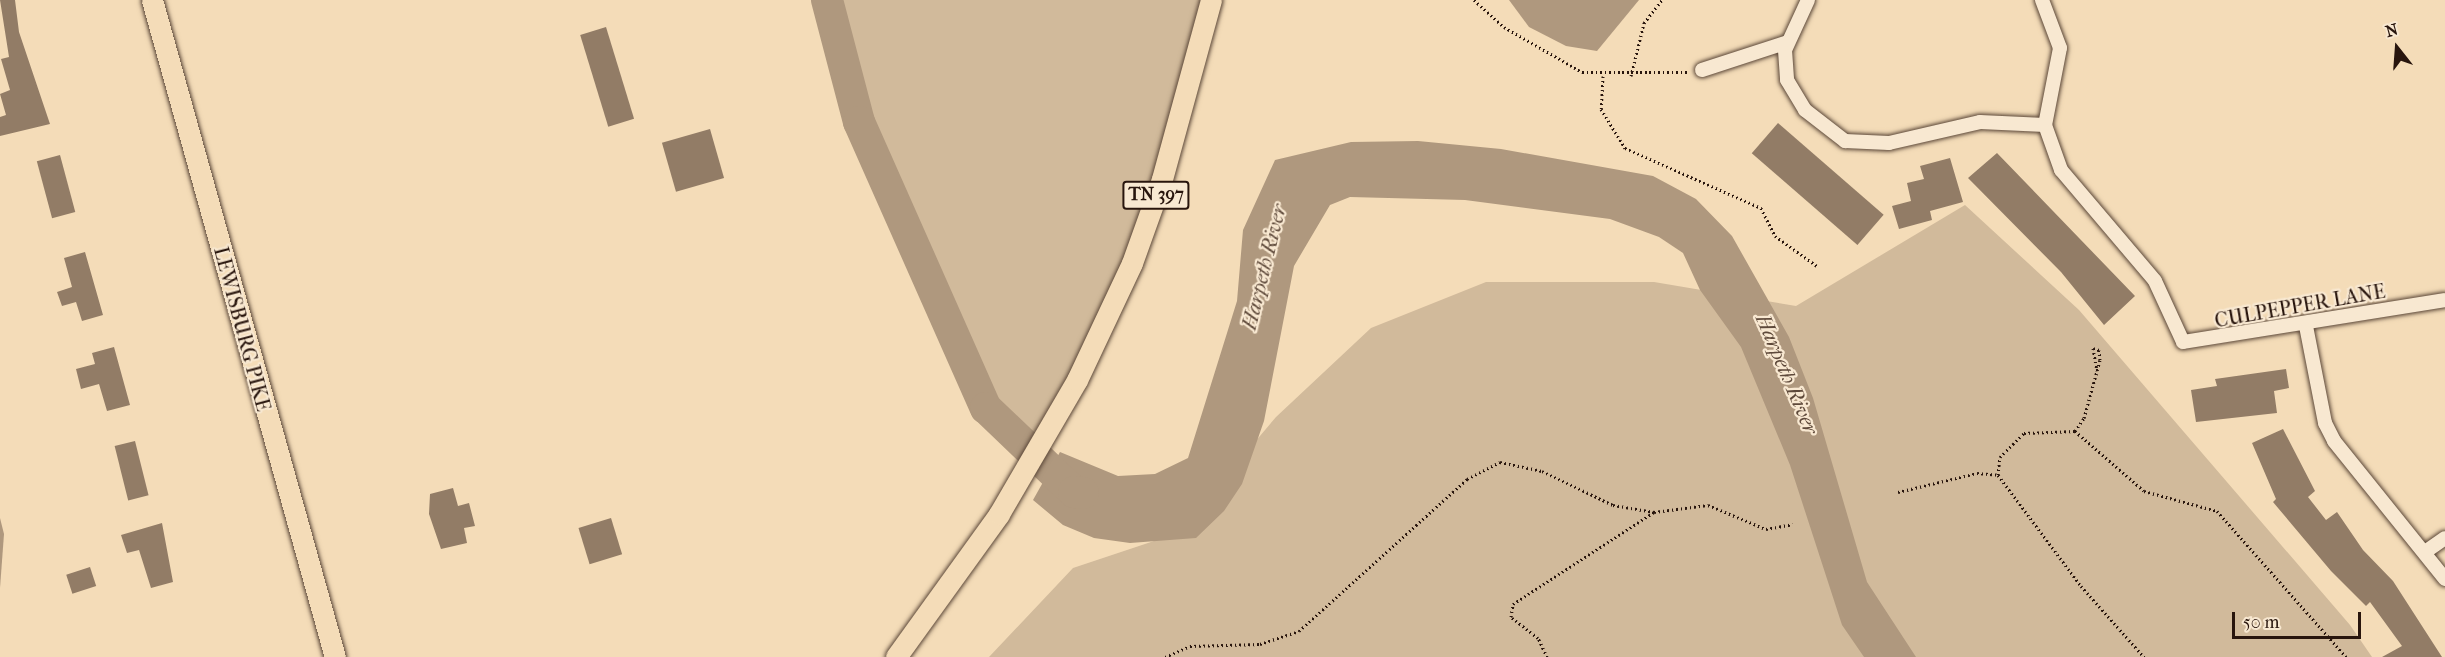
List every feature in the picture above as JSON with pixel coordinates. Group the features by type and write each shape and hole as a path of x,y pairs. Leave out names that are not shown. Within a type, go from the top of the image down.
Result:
{"main road":[{"name":"LEWISBURG PIKE","path":"152,0 335,657"},
{"name":"TN 397","path":"896,657 999,514 1077,380 1131,263 1158,189 1211,0"}],"street":[{"path":"1808,0 1788,42 1787,80 1805,110 1845,141 1889,143 1980,122 2045,125 2060,48 2042,0"},
{"path":"1702,70 1788,42"},
{"name":"CULPEPPER LANE","path":"2045,125 2068,183 2155,281 2171,323 2183,342 2306,326 2445,300"},
{"path":"2306,326 2325,423 2334,441 2445,579"},
{"path":"2425,552 2445,537"}],"path":[{"path":"1474,0 1537,49 1582,72 1603,76 1631,76 1702,70"},
{"path":"1631,76 1644,23 1662,0"},
{"path":"1603,76 1601,109 1625,148 1761,208 1775,236 1816,266"},
{"path":"2075,431 2097,371 2099,350 2093,348 2090,352 2097,371"},
{"path":"2144,657 2080,586 1998,475 2000,457 2024,433 2075,431 2144,490 2210,505 2346,657"},
{"path":"1165,657 1191,646 1260,644 1299,631 1467,479 1500,462 1542,471 1614,505 1654,512 1708,505 1766,529 1793,524"},
{"path":"1898,492 1977,473 1998,475"},
{"path":"1547,657 1538,639 1511,617 1513,604 1654,512"}],"shaded area":[{"path":"827,0 1211,0 1162,179 1036,450 986,408 859,122"},
{"path":"1965,205 2079,310 2350,625 2372,657 989,657 1073,568 1178,533 1276,417 1371,328 1486,282 1654,282 1796,306"}],"water":[{"path":"1509,0 1639,0 1597,51 1566,46 1529,27"},
{"path":"1418,141 1501,149 1653,176 1696,199 1732,236 1789,337 1813,398 1867,582 1916,657 1864,657 1842,625 1790,465 1741,347 1700,290 1683,253 1659,237 1610,219 1465,200 1350,197 1330,205 1294,266 1264,421 1242,484 1224,511 1196,538 1130,543 1094,538 1063,525 1033,500 1060,452 1118,476 1155,474 1188,458 1237,301 1243,230 1275,160 1351,142"},
{"path":"0,518 4,534 0,588"}],"building":[{"path":"0,0 15,0 19,32 50,124 0,136 0,117 6,115 0,94 10,90 1,59 9,57"},
{"path":"606,27 634,119 608,127 580,35"},
{"path":"1778,123 1884,215 1857,245 1752,153"},
{"path":"710,129 724,178 676,192 662,143"},
{"path":"1997,153 2135,296 2104,325 2061,272 1968,178"},
{"path":"60,155 75,212 52,218 37,161"},
{"path":"1950,158 1963,202 1930,211 1932,220 1899,229 1892,206 1911,201 1907,183 1924,179 1920,166"},
{"path":"85,252 103,315 82,321 76,302 62,306 57,292 72,287 64,258"},
{"path":"114,347 130,405 107,411 99,384 81,389 76,369 95,364 92,353"},
{"path":"2286,369 2289,388 2274,391 2277,413 2196,422 2191,390 2217,386 2215,379"},
{"path":"2283,429 2315,491 2308,497 2326,520 2337,512 2363,550 2393,581 2442,657 2382,657 2402,646 2370,602 2366,606 2331,571 2273,502 2276,499 2252,443"},
{"path":"135,441 149,495 128,500 115,446"},
{"path":"453,488 458,506 469,503 475,526 464,528 467,543 441,549 429,514 430,494"},
{"path":"611,518 622,554 590,564 578,528"},
{"path":"162,523 173,582 151,588 139,550 127,553 121,535"},
{"path":"90,567 96,586 72,594 66,575"}],"waterway":[{"name":"Harpeth River","path":"827,0 859,122 986,408 1074,492 1083,493"}]}
